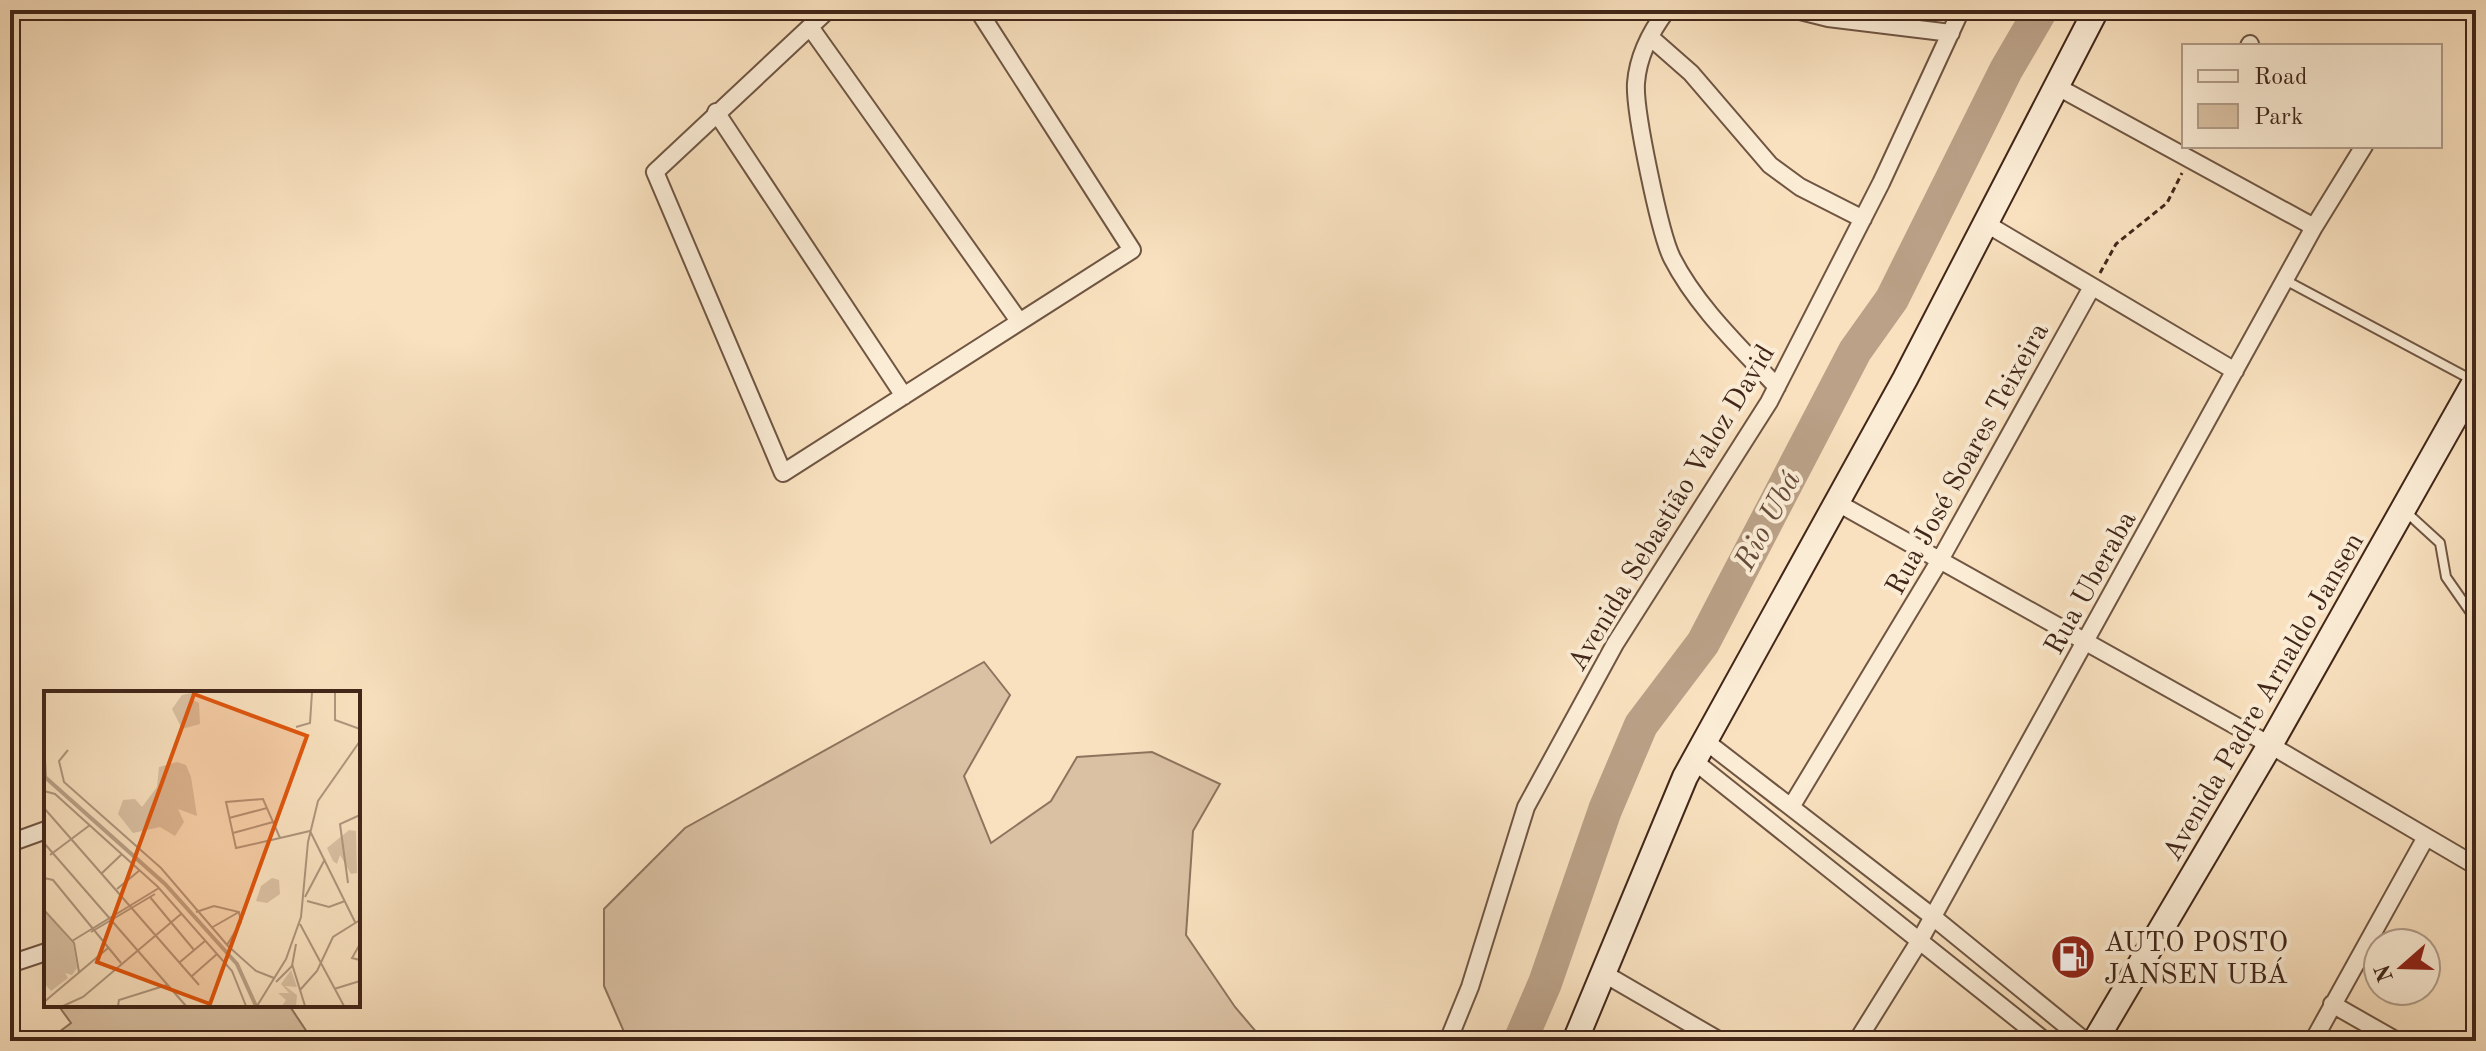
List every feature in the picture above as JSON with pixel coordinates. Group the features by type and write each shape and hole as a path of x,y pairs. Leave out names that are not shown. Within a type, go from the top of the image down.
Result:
{"street":[{"path":"828,10 655,172 783,473 1132,250 978,10"},
{"path":"1667,10 1650,37 1636,84 1649,168 1671,256 1708,311 1777,387"},
{"path":"1796,10 1828,18 1951,33"},
{"name":"Avenida Sebastião Valoz David","path":"1448,1041 1470,987 1526,807 1615,644 1777,387 1863,219 1961,10"},
{"path":"1575,1041 1699,751 1836,502 2096,10"},
{"path":"810,27 1019,321"},
{"path":"1650,37 1691,73 1770,165 1800,187 1863,219"},
{"path":"2056,86 2192,153 2314,227"},
{"path":"716,112 904,396"},
{"name":"Rua Uberaba","path":"1857,1041 1920,940 2314,227 2363,148"},
{"path":"1985,223 2235,371"},
{"name":"Rua José Soares Teixeira","path":"1791,807 1940,560 2092,287"},
{"name":"Avenida Padre Arnaldo Jansen","path":"2095,1041 2404,510 2469,416 2476,380"},
{"path":"1836,502 2270,745 2476,866"},
{"path":"1699,751 1791,807 2085,1041"},
{"path":"1699,751 1920,940 2045,1041"},
{"path":"10,843 44,831"},
{"path":"2313,1041 2426,837"},
{"path":"10,964 44,953"},
{"path":"1603,973 1720,1041"},
{"path":"2332,1004 2397,1041"}],"lane":[{"path":"2285,280 2476,380"},
{"path":"2404,510 2440,543 2446,577 2476,620"}],"path":[{"path":"2092,287 2116,244 2167,203 2192,153"}],"green space":[{"path":"984,662 1010,695 964,776 991,843 1051,801 1077,757 1152,752 1220,784 1193,831 1186,935 1235,1007 1264,1041 628,1041 604,986 604,909 685,828"},
{"path":"59,1007 290,1007 313,1041 47,1041 71,1023"}],"waterway":[{"name":"Rio Ubá","path":"1520,1041 1545,983 1605,810 1641,725 1703,643 1855,351 1892,299 2006,70 2041,10"}],"place":[{"name":"AUTO POSTO JANSEN UBÁ","path":"2073,957"}]}
